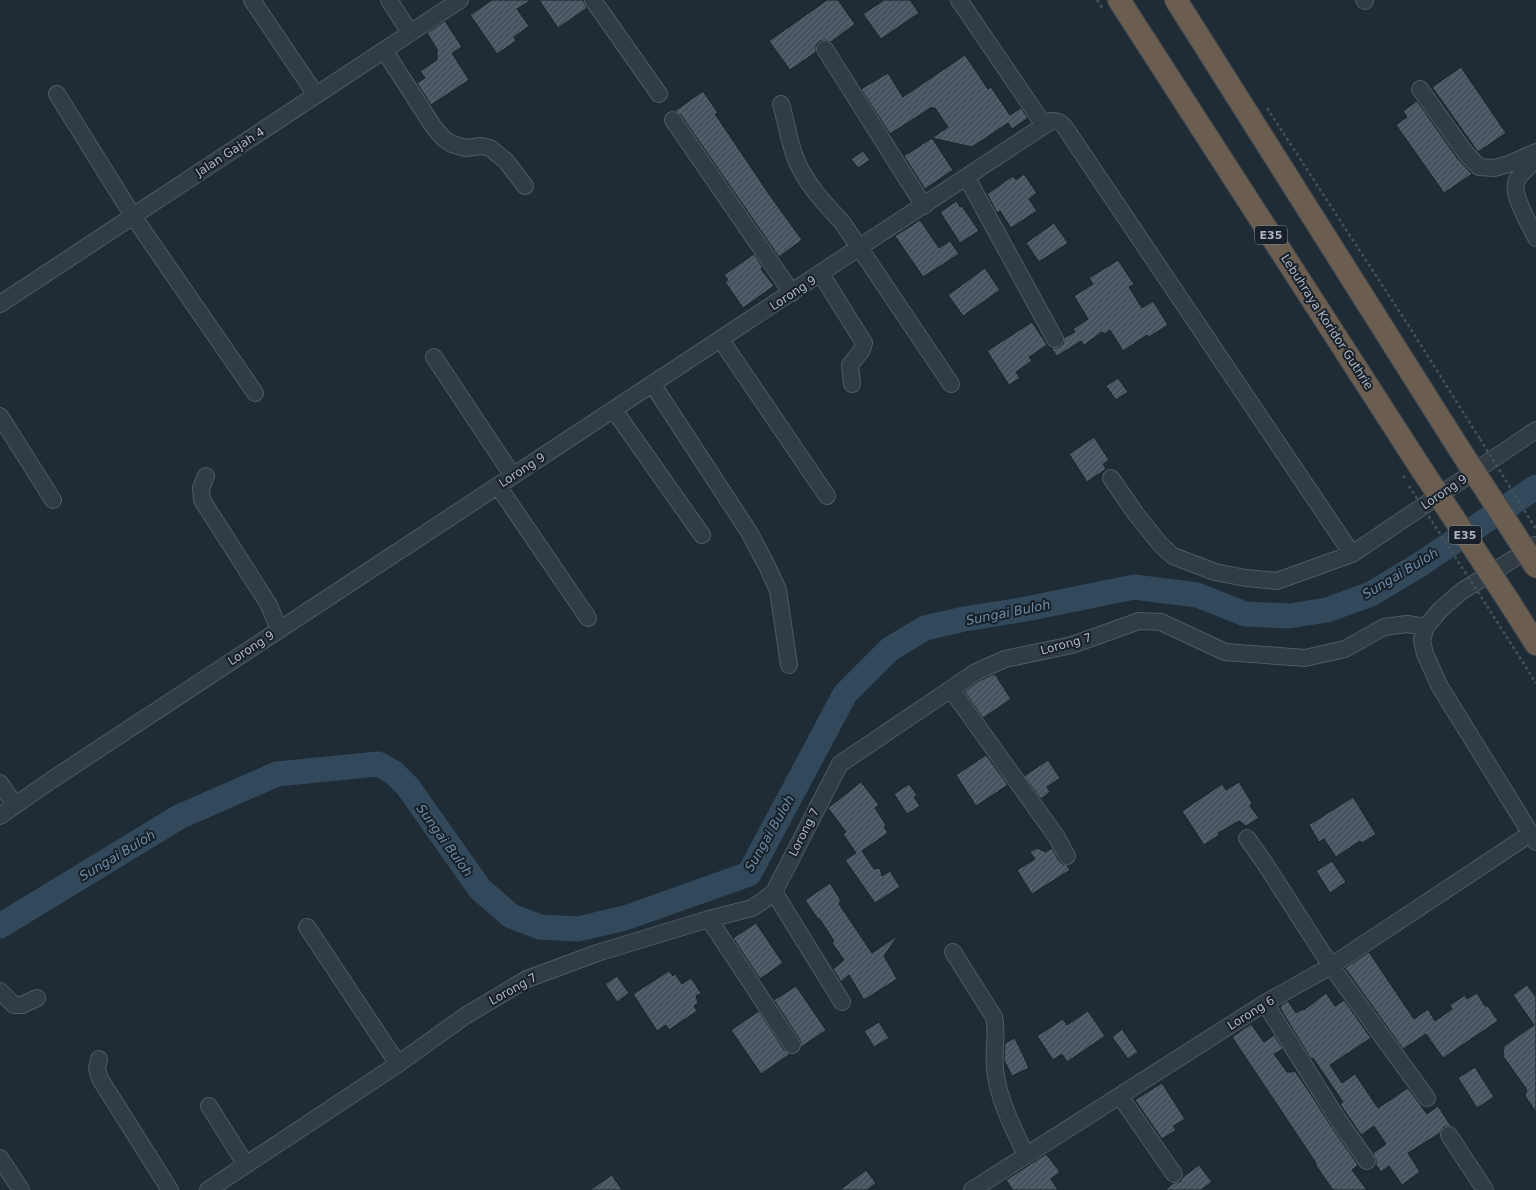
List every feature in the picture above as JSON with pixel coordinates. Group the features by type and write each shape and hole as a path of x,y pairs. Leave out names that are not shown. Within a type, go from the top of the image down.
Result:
{"highway":[{"name":"Lebuhraya Koridor Guthrie","path":"1119,0 1413,473 1508,600 1536,644"},
{"path":"1176,0 1458,447 1536,567"}],"street":[{"path":"252,0 316,95"},
{"path":"389,0 410,33"},
{"name":"Jalan Gajah 4","path":"0,304 460,0"},
{"path":"593,0 658,94"},
{"path":"959,0 1044,125 1051,121 1058,121 1063,124 1352,554"},
{"path":"825,48 924,206"},
{"path":"384,50 443,138 452,144 466,148 481,146 490,148 506,161 525,186"},
{"path":"1420,89 1465,152 1479,167 1494,168 1509,164 1536,152"},
{"path":"57,94 133,216 255,393"},
{"path":"781,104 795,157 806,179 822,201 842,222 951,384"},
{"path":"673,120 792,293"},
{"name":"Lorong 9","path":"0,816 50,781 967,178 1044,125"},
{"path":"1536,159 1517,180 1515,191 1519,203 1536,238"},
{"path":"967,178 1055,339"},
{"path":"821,274 864,343 862,350 850,365 852,384"},
{"path":"721,340 827,496"},
{"path":"434,357 513,476"},
{"path":"653,385 749,532 767,566 778,590 789,665"},
{"path":"614,410 702,535"},
{"path":"0,416 53,500"},
{"name":"Lorong 9","path":"1112,478 1136,514 1160,544 1173,556 1215,572 1246,578 1277,581 1352,554 1536,430"},
{"path":"206,476 201,488 202,500 269,605 279,630"},
{"path":"498,486 588,618"},
{"path":"1533,838 1432,673 1424,654 1422,640 1426,627 1440,610 1462,591 1536,545"},
{"name":"Lorong 7","path":"208,1190 398,1064 465,1016 527,979 597,953 709,919 752,908 764,900 774,892 840,764 976,672 1005,659 1072,645 1139,621 1161,622 1225,652 1305,658 1345,649 1384,627 1408,624 1426,627"},
{"path":"951,689 1056,836 1067,856"},
{"path":"0,782 15,805"},
{"path":"1247,838 1331,966 1427,1098"},
{"name":"Lorong 6","path":"972,1190 1265,1004 1331,966 1533,838"},
{"path":"774,892 842,1002"},
{"path":"709,919 792,1045"},
{"path":"307,927 398,1064"},
{"path":"953,952 994,1017 996,1027 994,1054 997,1081 1005,1108 1026,1156"},
{"path":"0,991 14,1005 22,1005 37,998"},
{"path":"1265,1004 1339,1121 1367,1161"},
{"path":"99,1059 97,1069 100,1079 170,1190"},
{"path":"1120,1096 1174,1174"},
{"path":"209,1106 246,1164"},
{"path":"1449,1135 1485,1190"},
{"path":"0,1158 21,1190"}],"path":[{"path":"1265,106 1412,331 1536,529"},
{"path":"1413,473 1487,606 1536,683"}],"building":[{"path":"492,0 531,0 517,9 529,26 514,37 516,41 497,54 470,15"},
{"path":"539,0 583,0 587,8 558,28"},
{"path":"827,0 838,0 855,24 831,42 825,40 820,41 816,45 816,52 790,70 769,41"},
{"path":"884,0 910,0 919,13 881,39 863,14"},
{"path":"445,21 462,47 452,53 469,80 431,105 417,83 425,78 420,71 437,60 437,49 427,33"},
{"path":"965,55 988,89 991,87 1010,115 1021,108 1028,118 1012,129 1008,123 972,147 932,138 948,127 935,108 933,109 932,107 890,134 861,89 888,73 903,97"},
{"path":"1461,67 1506,133 1478,152 1432,87"},
{"path":"703,91 718,113 715,114 802,240 779,257 681,115 675,111"},
{"path":"1417,101 1457,158 1472,174 1444,193 1396,125 1407,117 1403,111"},
{"path":"932,138 953,170 925,189 904,156"},
{"path":"863,151 870,160 858,168 851,159"},
{"path":"1024,174 1037,193 1029,199 1037,211 1011,228 1000,211 997,213 987,194 1013,176 1016,180"},
{"path":"957,201 979,231 960,243 940,212"},
{"path":"920,220 939,248 950,241 959,254 923,277 895,236"},
{"path":"1054,223 1068,243 1039,262 1026,243"},
{"path":"754,254 763,268 761,269 774,286 743,308 725,282 728,280 724,275"},
{"path":"1118,260 1134,284 1129,287 1142,308 1153,301 1168,325 1149,337 1147,335 1123,351 1110,330 1105,334 1102,332 1084,345 1081,341 1057,356 1051,348 1060,347 1063,344 1064,338 1075,332 1073,329 1088,319 1074,296 1093,284 1089,278"},
{"path":"985,268 1000,290 963,316 948,295"},
{"path":"1032,322 1047,345 1029,357 1032,361 1016,372 1020,378 1009,385 987,351"},
{"path":"1118,378 1128,392 1116,400 1106,386"},
{"path":"1094,437 1109,460 1103,464 1106,469 1087,482 1069,454"},
{"path":"995,674 1011,699 983,718 964,691 981,680"},
{"path":"986,755 1008,785 976,806 956,775"},
{"path":"1048,760 1060,778 1047,787 1050,792 1041,799 1024,776"},
{"path":"861,782 879,805 875,808 886,825 884,827 888,833 862,851 874,869 880,868 882,876 890,871 900,887 875,903 845,860 856,853 843,834 846,832 828,808"},
{"path":"1239,782 1252,803 1250,806 1259,818 1246,826 1239,821 1218,833 1219,835 1204,845 1182,811 1222,784 1226,790"},
{"path":"909,784 917,795 914,797 920,806 907,814 894,794"},
{"path":"1353,797 1376,834 1362,843 1360,841 1336,857 1324,839 1319,842 1309,825"},
{"path":"1037,848 1046,852 1052,848 1059,861 1062,864 1067,865 1070,870 1032,894 1017,870 1035,859 1030,852"},
{"path":"1332,861 1346,882 1330,893 1316,871"},
{"path":"830,883 840,899 839,904 872,953 897,936 884,956 897,979 864,1000 849,975 841,982 833,969 844,960 832,943 834,941 805,900"},
{"path":"756,923 783,963 760,979 733,938"},
{"path":"1369,952 1414,1019 1428,1009 1435,1021 1452,1009 1450,1005 1465,995 1467,999 1477,993 1485,1006 1488,1006 1498,1021 1443,1058 1426,1034 1403,1049 1345,968"},
{"path":"669,971 673,976 675,974 682,984 691,978 701,993 696,996 698,1003 694,1006 697,1011 669,1030 666,1025 657,1031 633,994"},
{"path":"617,976 629,993 617,1002 605,984"},
{"path":"1527,985 1536,997 1536,1112 1525,1096 1527,1090 1503,1056 1504,1046 1534,1025 1513,995"},
{"path":"796,986 826,1030 801,1047 800,1040 774,1000"},
{"path":"1326,993 1335,1006 1344,1000 1371,1038 1330,1065 1342,1083 1355,1074 1378,1108 1408,1088 1427,1114 1438,1106 1451,1126 1444,1127 1440,1133 1408,1153 1420,1172 1402,1185 1389,1166 1381,1172 1376,1165 1376,1160 1373,1153 1386,1144 1374,1126 1361,1135 1340,1104 1343,1102 1313,1058 1311,1059 1280,1008 1281,1005 1288,1001 1296,1013 1303,1009 1304,1010"},
{"path":"759,1011 784,1050 790,1054 761,1074 731,1030"},
{"path":"1088,1011 1105,1036 1067,1062 1062,1054 1053,1060 1037,1036 1063,1019 1067,1025"},
{"path":"879,1022 889,1038 874,1047 864,1031"},
{"path":"1251,1024 1264,1042 1274,1035 1283,1049 1274,1054 1287,1072 1295,1071 1358,1165 1352,1170 1367,1190 1333,1190 1232,1037"},
{"path":"1122,1029 1138,1052 1128,1059 1112,1037"},
{"path":"1015,1038 1029,1068 1012,1076 1004,1060 1005,1043"},
{"path":"1475,1067 1494,1097 1477,1108 1458,1078"},
{"path":"1162,1083 1185,1119 1173,1126 1176,1130 1162,1139 1135,1100"},
{"path":"1046,1154 1060,1172 1051,1179 1058,1190 1013,1190 1006,1180"},
{"path":"1199,1165 1212,1182 1201,1190 1165,1190 1174,1183 1180,1182 1183,1177"},
{"path":"866,1170 876,1183 867,1190 840,1190"},
{"path":"612,1175 622,1190 590,1190"}],"waterway":[{"name":"Sungai Buloh","path":"0,926 179,817 277,774 378,764 393,772 408,787 480,889 511,916 540,927 578,929 625,918 749,874 845,694 890,649 925,628 964,619 1026,609 1134,587 1197,595 1245,614 1289,616 1327,610 1371,594 1419,565 1536,487"}]}
